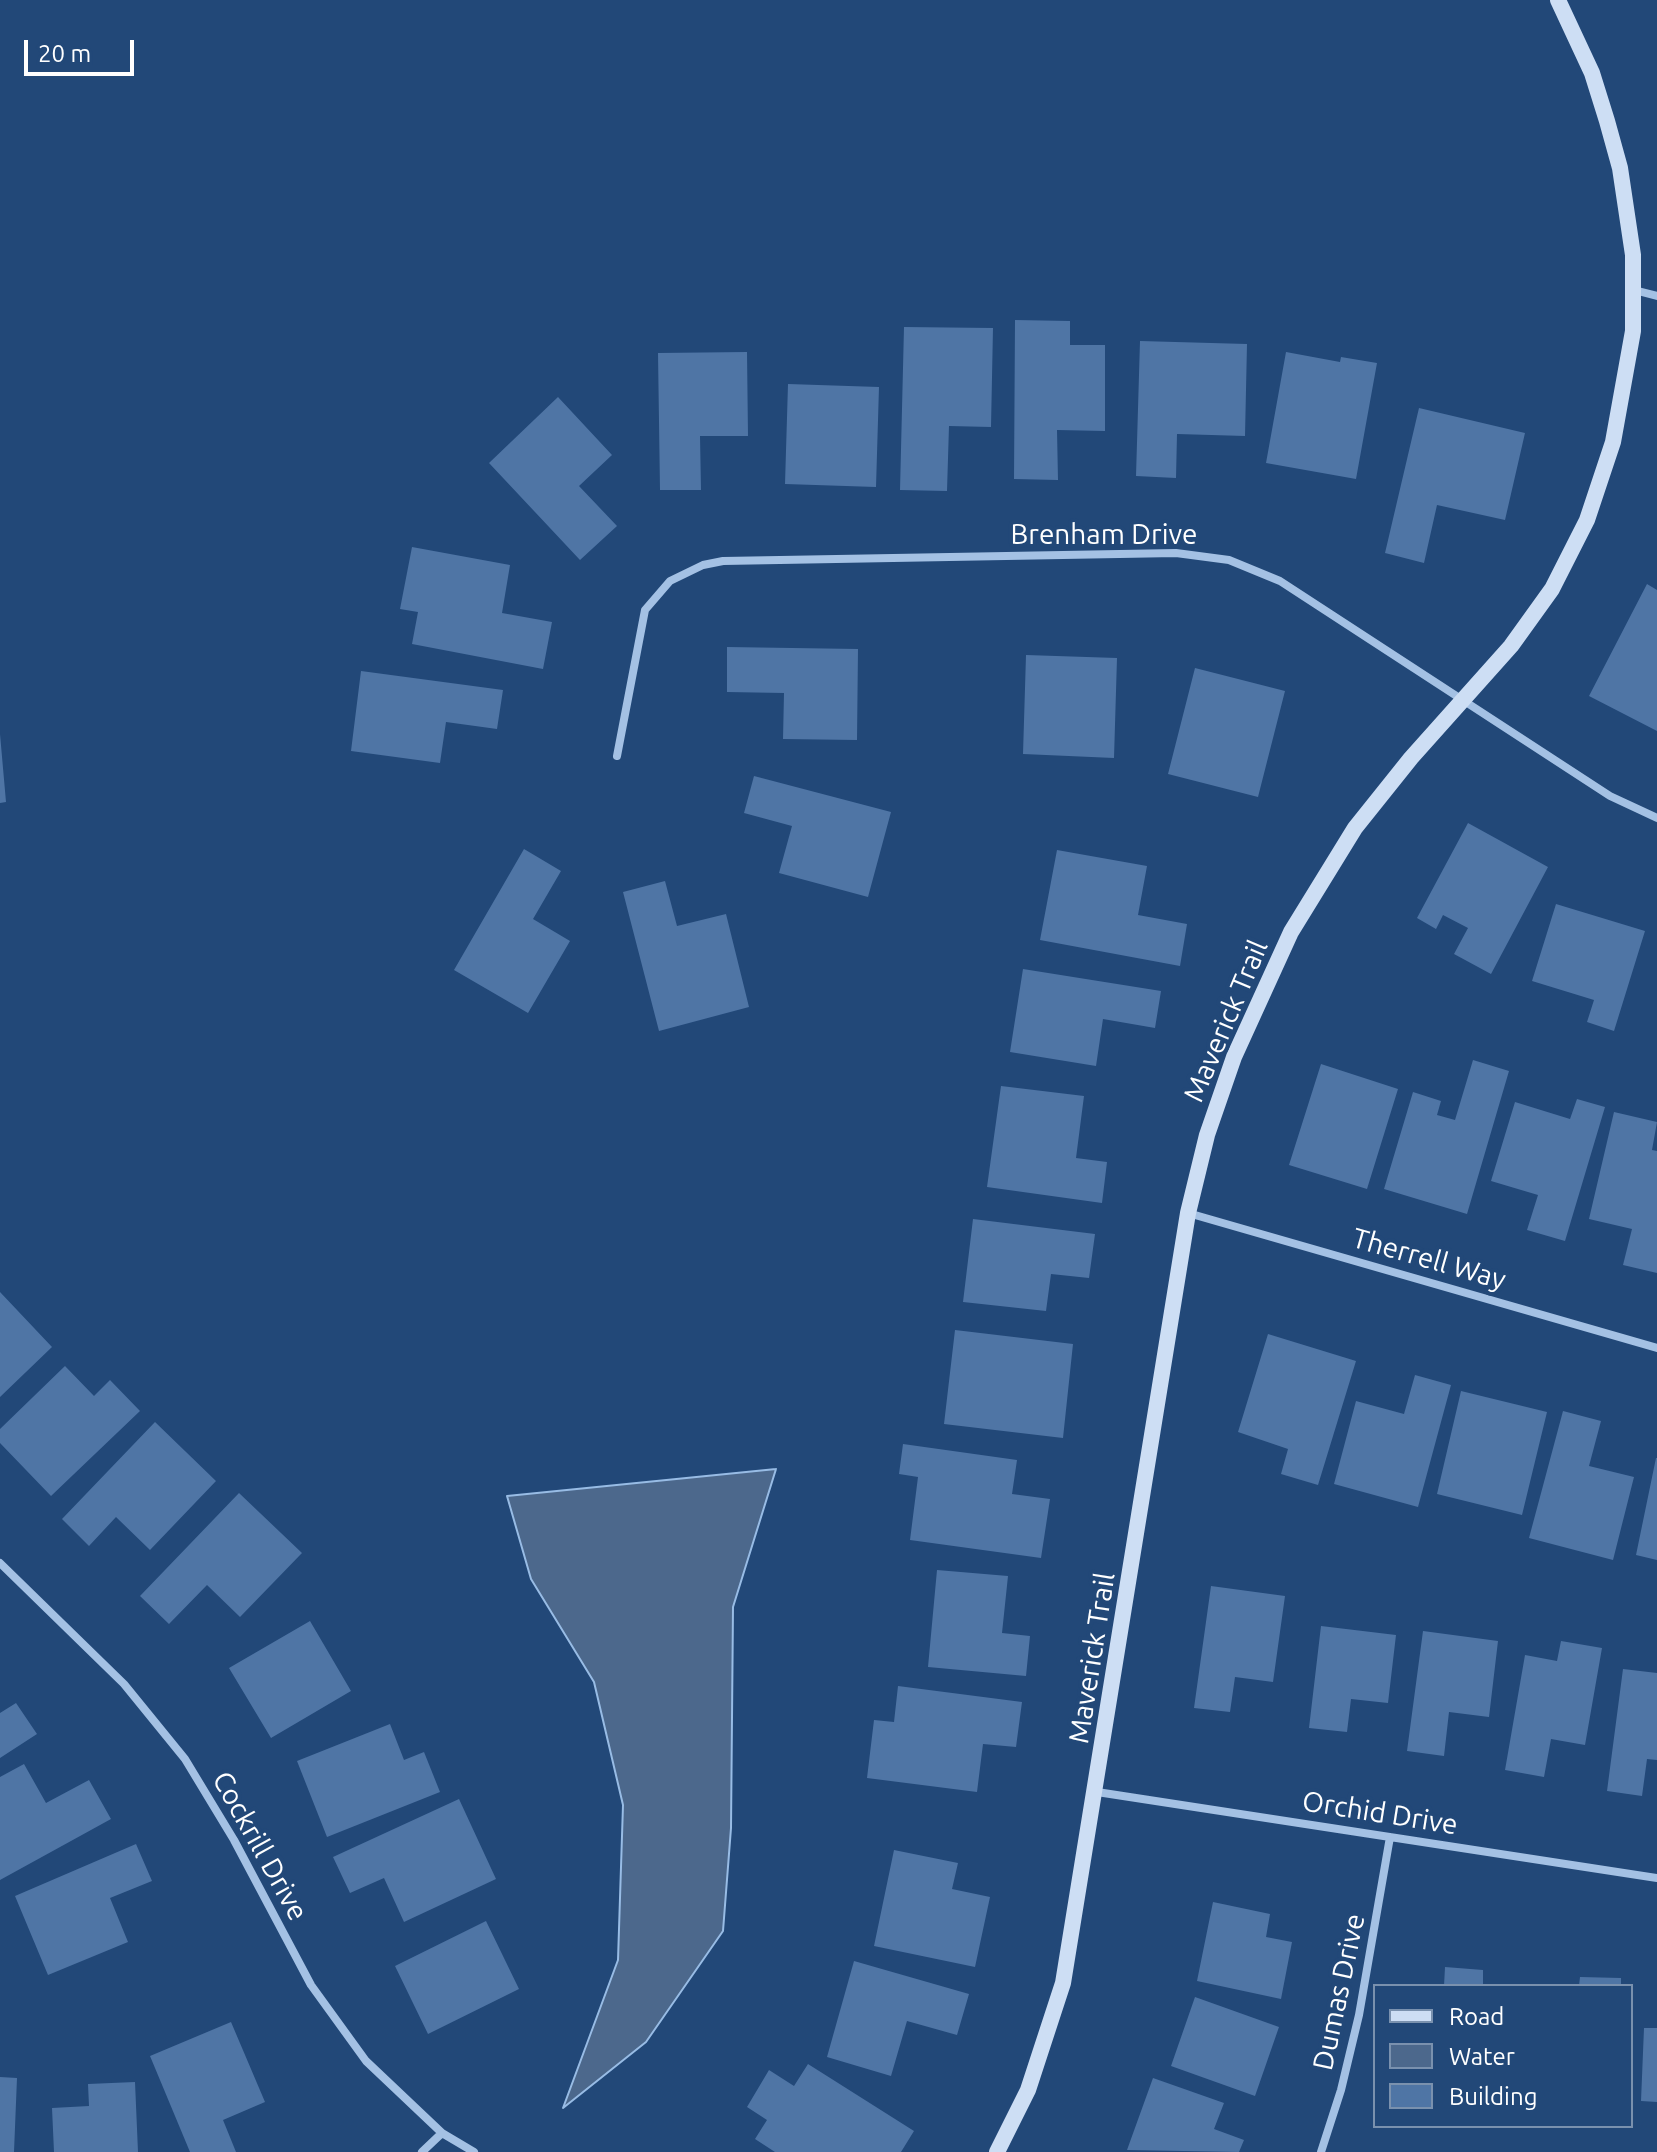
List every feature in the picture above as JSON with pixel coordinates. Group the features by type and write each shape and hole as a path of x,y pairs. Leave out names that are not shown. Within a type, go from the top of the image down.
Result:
{"street":[{"name":"Maverick Trail","path":"997,2152 1028,2090 1060,1996 1097,1792 1188,1213 1207,1135 1234,1057 1291,932 1355,828 1511,646 1552,589 1587,520 1603,479 1623,401 1634,290 1633,255 1620,168 1592,73 1558,0"},
{"path":"1634,290 1657,296"},
{"name":"Brenham Drive","path":"617,756 645,610 670,581 703,565 723,561 1204,555 1229,560 1280,581 1610,796 1657,818"},
{"name":"Therrell Way","path":"1188,1213 1657,1348"},
{"name":"Cockrill Drive","path":"0,1563 124,1684 185,1759 234,1840 311,1985 366,2061 442,2133 474,2152"},
{"name":"Orchid Drive","path":"1097,1792 1657,1878"},
{"name":"Dumas Drive","path":"1321,2152 1357,2028 1390,1837"},
{"path":"422,2152 442,2133"}],"water":[{"path":"776,1469 733,1607 731,1828 723,1931 646,2042 563,2108 618,1960 623,1805 594,1682 531,1579 507,1496"}],"building":[{"path":"1015,320 1070,321 1070,345 1105,345 1105,431 1057,430 1058,480 1014,479"},
{"path":"904,327 993,328 991,427 949,426 947,491 900,490"},
{"path":"1140,341 1247,344 1245,436 1177,434 1176,478 1136,476"},
{"path":"747,352 748,436 700,436 701,490 660,490 658,353"},
{"path":"1286,352 1340,362 1341,357 1377,363 1356,479 1266,463"},
{"path":"788,384 879,387 876,487 785,484"},
{"path":"558,397 612,455 579,486 617,526 580,560 489,463"},
{"path":"1419,408 1525,433 1505,520 1437,505 1424,563 1385,553"},
{"path":"412,547 510,565 502,613 552,622 543,669 412,644 418,612 400,609"},
{"path":"1647,584 1657,590 1657,731 1589,696"},
{"path":"727,647 858,649 857,740 783,739 784,693 727,692"},
{"path":"1026,655 1117,658 1114,758 1023,754"},
{"path":"1195,668 1285,691 1258,797 1168,774"},
{"path":"361,671 503,690 497,729 446,722 440,763 351,751"},
{"path":"0,734 6,802 0,803"},
{"path":"754,776 891,812 868,897 779,873 792,826 744,813"},
{"path":"1468,823 1548,867 1491,974 1454,954 1468,928 1443,915 1436,929 1417,918"},
{"path":"524,849 561,871 533,919 570,941 528,1013 454,970"},
{"path":"1057,850 1147,866 1138,915 1187,924 1180,966 1040,940"},
{"path":"665,881 677,926 726,914 749,1007 659,1031 623,892"},
{"path":"1556,904 1645,931 1614,1031 1587,1022 1594,1000 1532,981"},
{"path":"1023,969 1161,991 1155,1028 1103,1019 1096,1066 1010,1052"},
{"path":"1473,1060 1509,1071 1467,1214 1384,1189 1413,1092 1441,1101 1437,1115 1455,1120"},
{"path":"1321,1064 1398,1089 1367,1189 1289,1165"},
{"path":"1001,1086 1084,1096 1076,1158 1107,1162 1102,1203 987,1187"},
{"path":"1577,1099 1605,1107 1565,1241 1527,1230 1538,1195 1491,1181 1515,1102 1570,1119"},
{"path":"1614,1112 1657,1122 1652,1150 1657,1151 1657,1273 1623,1265 1632,1229 1589,1219"},
{"path":"973,1219 1095,1234 1089,1278 1051,1274 1046,1311 963,1302"},
{"path":"0,1292 52,1347 0,1397"},
{"path":"955,1330 1073,1344 1063,1438 944,1424"},
{"path":"1268,1334 1356,1361 1318,1485 1281,1474 1288,1449 1238,1432"},
{"path":"65,1366 94,1396 110,1380 140,1411 51,1496 0,1443 0,1429"},
{"path":"1415,1375 1451,1385 1418,1507 1334,1484 1356,1401 1404,1414"},
{"path":"1461,1391 1547,1412 1522,1515 1437,1494"},
{"path":"1563,1411 1601,1421 1589,1466 1634,1477 1613,1560 1529,1538"},
{"path":"155,1422 216,1481 150,1550 116,1517 89,1546 62,1519"},
{"path":"903,1444 1017,1460 1012,1494 1050,1499 1041,1558 910,1540 918,1477 899,1474"},
{"path":"1657,1458 1657,1560 1636,1555"},
{"path":"239,1493 302,1553 240,1617 207,1585 169,1624 140,1596"},
{"path":"937,1570 1008,1576 1002,1633 1030,1636 1026,1676 928,1667"},
{"path":"1211,1586 1285,1596 1273,1682 1235,1677 1230,1712 1194,1708"},
{"path":"310,1621 351,1691 271,1738 229,1668"},
{"path":"1321,1626 1396,1635 1388,1703 1351,1699 1347,1732 1309,1728"},
{"path":"1423,1631 1498,1641 1489,1717 1449,1712 1444,1756 1407,1751"},
{"path":"1561,1641 1602,1648 1585,1745 1551,1739 1544,1777 1505,1770 1525,1655 1557,1661"},
{"path":"1623,1669 1657,1673 1657,1760 1647,1759 1642,1796 1607,1791"},
{"path":"898,1686 1022,1702 1016,1747 983,1744 977,1792 867,1778 874,1720 894,1722"},
{"path":"16,1703 37,1734 0,1758 0,1713"},
{"path":"390,1724 404,1760 424,1752 440,1792 327,1837 297,1761"},
{"path":"24,1764 46,1803 89,1780 111,1819 0,1880 0,1777"},
{"path":"459,1799 496,1879 404,1922 384,1878 350,1893 333,1857"},
{"path":"136,1844 152,1881 110,1898 128,1942 48,1975 15,1896"},
{"path":"894,1850 958,1863 952,1889 990,1897 975,1967 874,1946"},
{"path":"1213,1902 1270,1914 1266,1937 1292,1942 1281,1999 1197,1981"},
{"path":"486,1921 519,1989 428,2034 395,1966"},
{"path":"854,1961 969,1994 957,2035 907,2021 891,2076 827,2057"},
{"path":"1445,1967 1483,1970 1483,1984 1444,1984"},
{"path":"1580,1977 1621,1978 1621,1984 1579,1984"},
{"path":"1195,1997 1279,2027 1255,2096 1171,2066"},
{"path":"231,2022 265,2102 223,2120 236,2152 190,2152 150,2056"},
{"path":"1644,2028 1657,2028 1657,2102 1641,2101"},
{"path":"808,2064 914,2131 901,2152 775,2152 755,2139 767,2120 747,2107 769,2070 794,2086"},
{"path":"0,2077 17,2078 14,2152 0,2152"},
{"path":"1153,2078 1224,2103 1214,2129 1244,2140 1239,2152 1127,2150"},
{"path":"135,2082 138,2152 54,2152 52,2108 89,2106 88,2084"}]}
